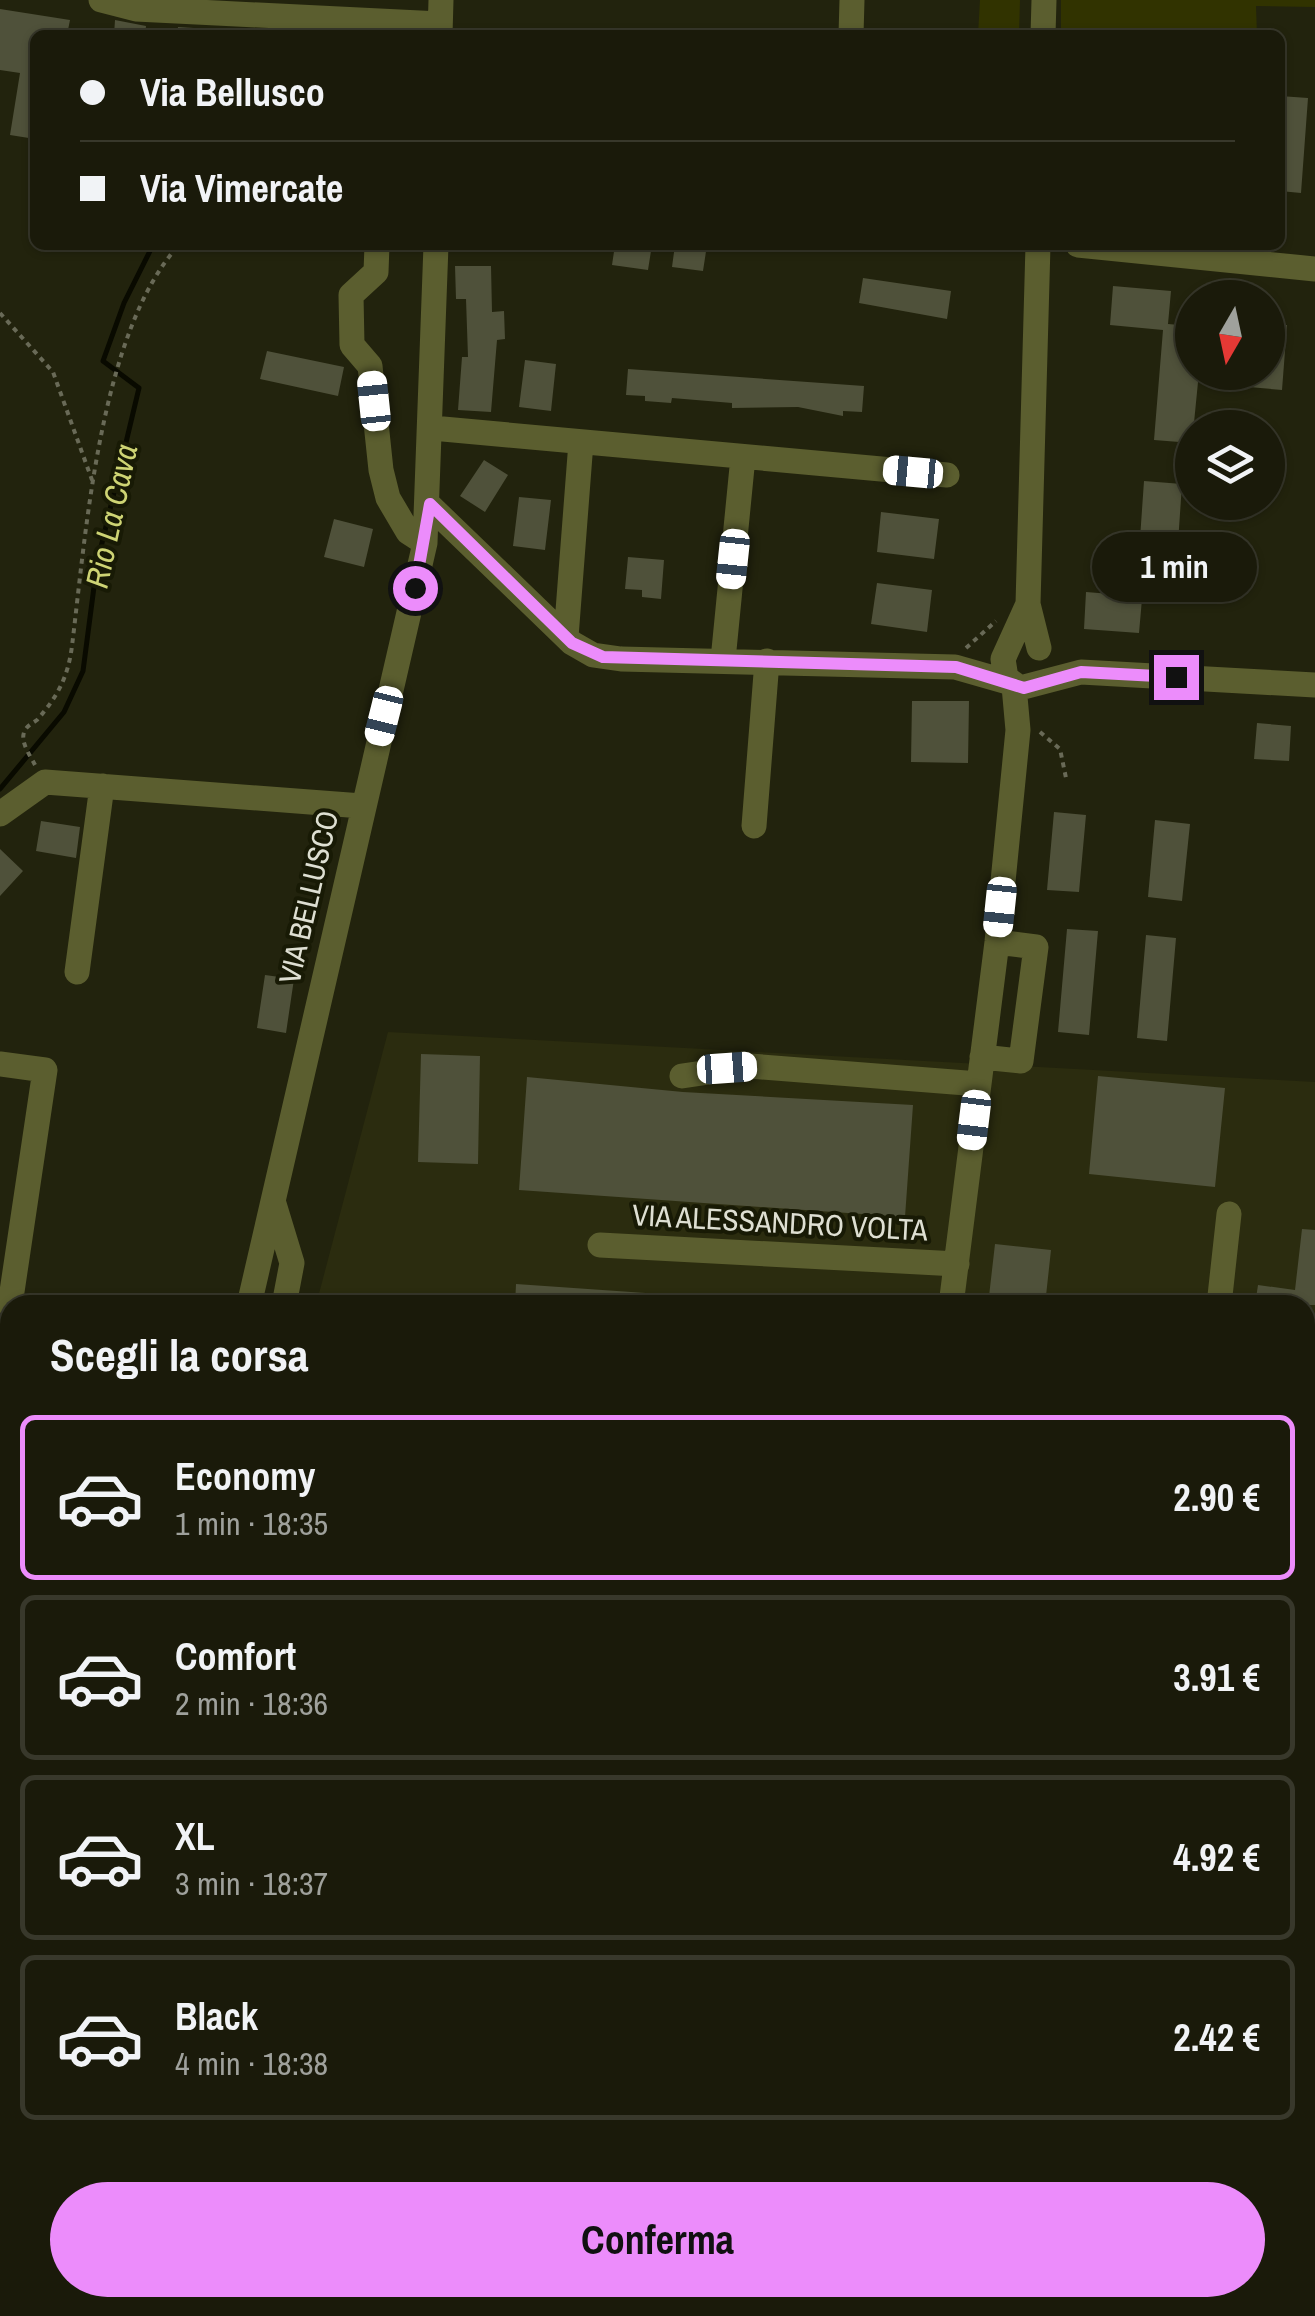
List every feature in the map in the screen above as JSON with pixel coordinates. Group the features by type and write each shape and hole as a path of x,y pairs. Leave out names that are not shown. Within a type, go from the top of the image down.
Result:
{"street":[{"path":"102,0 136,10 400,29 440,20"},
{"path":"851,30 852,0"},
{"path":"1043,30 1044,0"},
{"path":"377,250 376,272 350,295 352,345 370,366 381,470 388,498 408,532 425,543"},
{"name":"VIA BELLUSCO","path":"251,1295 425,543 430,504 436,250"},
{"path":"1038,250 1028,604 1048,666 1041,682"},
{"path":"1127,250 1315,269"},
{"path":"443,429 947,475"},
{"path":"566,637 581,442"},
{"path":"723,660 742,458"},
{"path":"430,504 566,637 585,651 603,657 956,667 1027,688 1081,672 1315,685"},
{"path":"953,1295 1018,730 1012,685 1003,671 1004,657 1028,604"},
{"path":"1004,657 1017,644 1081,672"},
{"path":"754,826 767,661"},
{"path":"0,814 45,782 362,806"},
{"path":"77,972 102,786"},
{"path":"982,1056 1021,1061 1036,947 996,942"},
{"path":"0,1064 45,1070 12,1295"},
{"path":"682,1076 750,1066 979,1084"},
{"path":"272,1199 292,1264 286,1295"},
{"path":"1220,1295 1229,1214"},
{"name":"VIA ALESSANDRO VOLTA","path":"600,1245 956,1264"}],"path":[{"path":"36,768 23,742 25,730 68,678 92,480 143,298 174,250"},
{"path":"0,312 53,372 92,480"},
{"path":"1018,730 1042,733 1060,749 1066,778"}],"shaded area":[{"path":"980,0 1020,0 1019,30 978,30"},
{"path":"1061,0 1315,0 1315,7 1256,6 1257,30 1061,30"},
{"path":"388,1032 1315,1082 1315,1295 319,1295"}],"building":[{"path":"0,9 70,20 68,30 30,30 30,138 10,135 20,73 0,70"},
{"path":"115,20 146,26 146,30 114,30"},
{"path":"178,27 226,30 178,30"},
{"path":"1285,96 1308,98 1301,193 1285,191"},
{"path":"614,250 651,251 648,270 612,265"},
{"path":"674,250 706,250 703,271 672,267"},
{"path":"455,266 491,266 492,312 504,311 505,339 497,340 491,412 458,410 462,357 468,357 466,299 456,299"},
{"path":"863,278 951,291 947,319 859,303"},
{"path":"1113,286 1171,291 1168,324 1175,325 1175,390 1197,390 1195,410 1175,410 1175,442 1154,440 1163,330 1110,325"},
{"path":"267,351 344,367 338,396 260,379"},
{"path":"525,360 556,364 551,411 519,407"},
{"path":"628,369 864,386 862,412 843,411 843,416 798,407 732,408 732,403 672,398 671,403 645,401 645,396 626,395"},
{"path":"484,460 508,475 485,512 460,496"},
{"path":"1144,481 1175,483 1175,520 1180,520 1174,602 1142,599 1139,633 1084,629 1086,592 1136,596"},
{"path":"519,497 551,500 545,550 513,546"},
{"path":"881,512 939,519 934,559 877,552"},
{"path":"334,519 373,529 364,567 324,557"},
{"path":"628,557 664,560 661,599 642,597 642,590 625,589"},
{"path":"877,583 932,590 927,632 871,624"},
{"path":"912,701 969,701 968,763 911,762"},
{"path":"1257,723 1291,726 1289,761 1254,759"},
{"path":"1054,812 1086,815 1079,892 1047,890"},
{"path":"1155,820 1190,824 1182,901 1148,897"},
{"path":"41,821 80,827 76,858 36,851"},
{"path":"0,849 23,871 0,896"},
{"path":"1067,929 1098,931 1089,1035 1058,1032"},
{"path":"1146,935 1176,938 1167,1041 1137,1038"},
{"path":"265,975 294,979 286,1033 257,1028"},
{"path":"421,1054 480,1056 478,1164 418,1162"},
{"path":"1098,1076 1225,1088 1215,1187 1089,1174"},
{"path":"527,1077 683,1092 913,1105 905,1217 519,1190"},
{"path":"1302,1229 1315,1230 1315,1295 1256,1295 1258,1285 1295,1290"},
{"path":"995,1244 1051,1250 1046,1295 989,1295"},
{"path":"516,1284 660,1294 660,1295 515,1295"}],"waterway":[{"name":"Rio La Cava","path":"0,789 64,712 83,671 97,564 139,388 103,361 124,303 150,250"}],"route":[{"path":"415,588 430,504 572,643 603,657 956,667 1018,688 1081,672 1176,677"}]}
